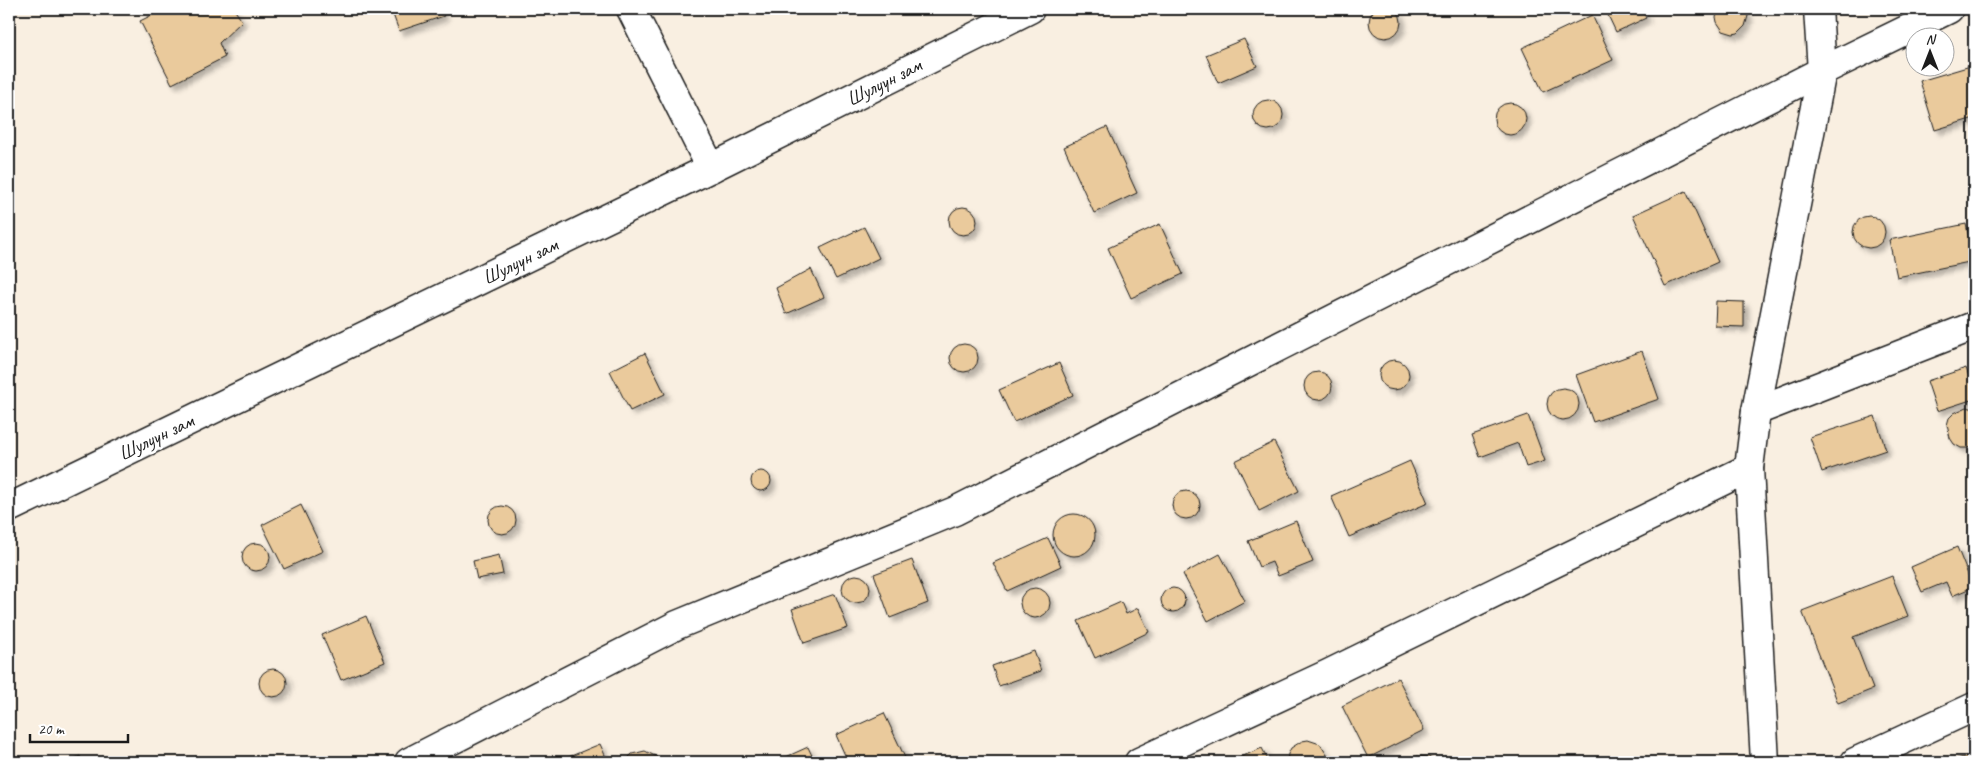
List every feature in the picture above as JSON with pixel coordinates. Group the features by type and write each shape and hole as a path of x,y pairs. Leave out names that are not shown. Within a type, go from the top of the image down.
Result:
{"street":[{"path":"631,9 711,168"},
{"name":"Шулуун зам","path":"9,508 711,168 1030,9"},
{"path":"1765,762 1749,468 1756,411 1822,71 1818,9"},
{"path":"409,762 677,625 955,511 1822,71 1949,9"},
{"path":"1756,411 1974,326"},
{"path":"1139,762 1328,674 1749,468"},
{"path":"1855,762 1974,707"}],"building":[{"path":"1385,6 1391,7 1396,11 1400,16 1400,28 1396,33 1391,37 1385,38 1379,37 1374,33 1370,28 1369,22 1370,16 1374,11 1379,7"},
{"path":"164,9 234,9 242,21 219,43 225,57 172,84 140,21"},
{"path":"391,9 441,9 444,16 399,31"},
{"path":"1610,9 1642,9 1646,18 1616,32 1606,11"},
{"path":"1720,9 1744,9 1748,16 1745,26 1738,33 1733,34 1723,31 1716,17"},
{"path":"1592,15 1613,60 1543,92 1522,48"},
{"path":"1244,39 1257,66 1218,83 1206,55"},
{"path":"1974,65 1974,118 1935,130 1920,81 1930,78 1956,78 1956,70"},
{"path":"1268,100 1274,101 1282,109 1282,121 1274,129 1268,130 1262,129 1254,121 1253,115 1254,109 1262,101"},
{"path":"1510,103 1521,108 1526,119 1521,130 1510,135 1499,130 1494,119 1499,108"},
{"path":"1107,127 1137,193 1094,213 1064,147"},
{"path":"1686,191 1718,262 1665,286 1633,215"},
{"path":"963,207 973,211 977,221 973,231 963,235 953,231 949,221 953,211"},
{"path":"1869,216 1880,221 1885,232 1880,243 1869,248 1858,243 1853,232 1858,221"},
{"path":"1160,224 1183,274 1131,298 1108,248"},
{"path":"1966,224 1974,261 1897,277 1889,240"},
{"path":"864,227 879,258 836,279 820,248"},
{"path":"811,269 824,297 786,314 776,288"},
{"path":"1716,301 1744,302 1744,327 1715,326"},
{"path":"964,344 974,348 978,358 974,368 964,372 954,368 950,358 954,348"},
{"path":"1642,351 1659,399 1593,422 1576,375"},
{"path":"645,353 665,394 630,411 610,371"},
{"path":"1394,360 1405,364 1409,375 1405,386 1394,390 1383,386 1379,375 1383,364"},
{"path":"1059,363 1073,395 1014,422 999,390"},
{"path":"1966,368 1974,391 1974,399 1937,411 1927,381"},
{"path":"1318,372 1328,376 1332,386 1328,396 1318,400 1308,396 1304,386 1308,376"},
{"path":"1563,388 1574,393 1579,404 1574,415 1563,420 1552,415 1547,404 1552,393"},
{"path":"1967,407 1974,409 1974,447 1961,448 1954,444 1950,438 1947,425 1949,418 1954,413"},
{"path":"1528,415 1545,461 1526,467 1518,443 1480,457 1472,435"},
{"path":"1875,416 1886,450 1822,472 1810,437"},
{"path":"1274,442 1299,491 1259,511 1235,461"},
{"path":"1410,461 1428,503 1349,537 1331,496"},
{"path":"761,471 768,474 771,481 768,488 761,491 754,488 751,481 754,474"},
{"path":"1186,491 1196,495 1200,505 1196,515 1186,519 1176,515 1172,505 1176,495"},
{"path":"301,505 323,551 284,569 262,525"},
{"path":"502,506 512,510 516,520 512,530 502,534 492,530 488,520 492,510"},
{"path":"1074,514 1089,520 1095,535 1089,550 1074,556 1059,550 1053,535 1059,520"},
{"path":"1296,521 1313,562 1278,576 1272,562 1259,567 1248,541"},
{"path":"1048,538 1061,566 1007,591 993,563"},
{"path":"256,543 266,547 270,557 266,567 256,571 246,567 242,557 246,547"},
{"path":"1957,547 1973,587 1952,596 1946,582 1922,592 1911,567"},
{"path":"1220,554 1245,601 1208,621 1183,574"},
{"path":"499,555 503,574 477,579 473,561"},
{"path":"912,560 928,603 890,618 874,574"},
{"path":"856,575 866,579 870,589 866,599 856,603 846,599 842,589 846,579"},
{"path":"1892,576 1908,616 1853,637 1873,689 1838,703 1802,611"},
{"path":"1035,588 1046,592 1050,603 1046,614 1035,618 1024,614 1020,603 1024,592"},
{"path":"1173,588 1182,591 1185,600 1182,609 1173,612 1164,609 1161,600 1164,591"},
{"path":"835,594 848,628 804,643 792,609"},
{"path":"1121,602 1126,614 1138,608 1149,632 1095,658 1078,621"},
{"path":"366,616 385,662 341,680 322,635"},
{"path":"1034,651 1041,671 999,686 992,666"},
{"path":"273,669 283,673 287,683 283,693 273,697 263,693 259,683 263,673"},
{"path":"1398,678 1424,730 1368,758 1342,706"},
{"path":"884,713 907,762 848,762 836,735"},
{"path":"1308,740 1320,744 1327,755 1328,762 1287,762 1291,748 1302,741"},
{"path":"600,744 608,762 559,762 559,761"},
{"path":"808,747 815,762 775,762"},
{"path":"1262,748 1269,762 1229,762"},
{"path":"645,751 657,757 661,762 624,762 632,754"},
{"path":"1974,754 1974,762 1947,762"},
{"path":"80,756 82,762 65,762"},
{"path":"1417,756 1429,757 1435,762 1409,762"}]}
